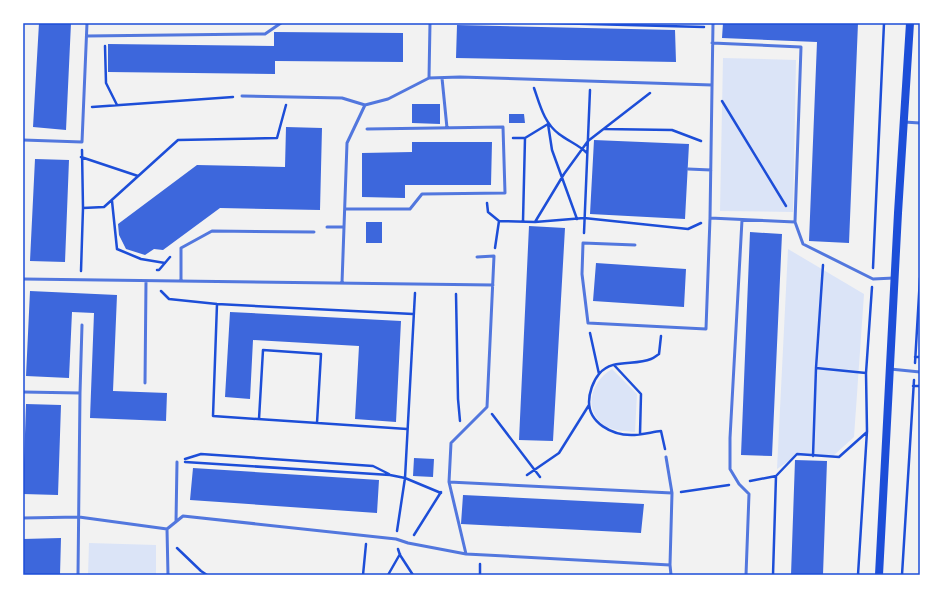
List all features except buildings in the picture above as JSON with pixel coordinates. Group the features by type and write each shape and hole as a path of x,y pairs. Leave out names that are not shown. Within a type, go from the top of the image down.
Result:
{"main road":[{"path":"879,575 910,23"}],"lane":[{"path":"23,140 82,142 87,23"},
{"path":"87,36 265,34 281,23"},
{"path":"429,78 430,23"},
{"path":"635,244 584,243 582,274 588,323 706,329 710,218 713,25"},
{"path":"712,43 801,47 795,222 803,244 873,279 895,278"},
{"path":"242,96 342,98 366,105 388,99 429,78 530,79 712,85"},
{"path":"442,78 447,128"},
{"path":"342,283 347,144 366,105"},
{"path":"904,122 920,123"},
{"path":"344,209 410,209 422,194 505,194 503,127 367,129"},
{"path":"688,169 711,170"},
{"path":"710,218 795,222"},
{"path":"742,220 730,438 730,469 749,494 746,575"},
{"path":"327,227 344,227"},
{"path":"181,281 181,248 212,231 314,232"},
{"path":"466,554 449,482 451,443 487,407 494,256 476,257"},
{"path":"23,279 493,285"},
{"path":"145,382 146,281"},
{"path":"78,575 82,325"},
{"path":"890,369 920,372"},
{"path":"23,392 80,393"},
{"path":"666,457 672,493 671,575"},
{"path":"176,522 177,462"},
{"path":"449,482 672,493"},
{"path":"23,518 79,517 167,529 183,516 396,539 408,543 466,554 670,565"},
{"path":"167,529 168,575"}],"path":[{"path":"550,23 713,25"},
{"path":"858,575 867,431 866,373 873,279 884,23"},
{"path":"105,35 106,83 117,105"},
{"path":"530,79 548,124 552,150 577,219"},
{"path":"584,243 590,81"},
{"path":"535,222 562,178 588,141 663,83"},
{"path":"712,85 795,222"},
{"path":"83,108 242,96"},
{"path":"83,208 104,207 178,140 277,138 288,97"},
{"path":"504,138 525,138 548,124"},
{"path":"548,124 559,134 582,148 587,153"},
{"path":"604,129 672,130 711,145"},
{"path":"523,221 525,138"},
{"path":"81,280 83,208 82,142"},
{"path":"82,157 138,176"},
{"path":"486,194 488,212 499,221 535,222 584,218 688,229"},
{"path":"112,200 117,249 141,259 165,264"},
{"path":"494,256 499,221"},
{"path":"814,456 816,368 823,254"},
{"path":"902,575 920,278"},
{"path":"154,281 169,299 218,304 414,314"},
{"path":"413,575 400,555 396,539 405,478 415,284"},
{"path":"453,284 456,291 458,399 461,433"},
{"path":"218,304 213,416 407,428"},
{"path":"588,323 599,374"},
{"path":"662,327 659,354 651,359 613,364 599,374 590,392 589,404 593,416 599,425 613,432 631,435 662,432 666,457"},
{"path":"259,419 263,350 321,354 317,423"},
{"path":"915,357 920,357"},
{"path":"613,364 641,394 640,434"},
{"path":"816,368 866,373"},
{"path":"913,386 920,386"},
{"path":"514,485 559,454 589,404"},
{"path":"487,407 547,486"},
{"path":"672,493 740,484 776,476 797,454 839,457 867,431"},
{"path":"177,462 201,454 373,466 441,493"},
{"path":"177,462 390,474"},
{"path":"773,575 776,476"},
{"path":"388,575 449,482"},
{"path":"363,575 367,536"},
{"path":"167,540 207,575"}],"shaded area":[{"path":"723,58 796,60 793,212 720,211"},
{"path":"788,249 864,294 854,437 833,456 796,456 777,469"},
{"path":"612,369 637,394 635,432 607,427 599,421 594,413 592,397 594,389 598,381"},
{"path":"89,543 156,545 156,575 88,575"}]}
